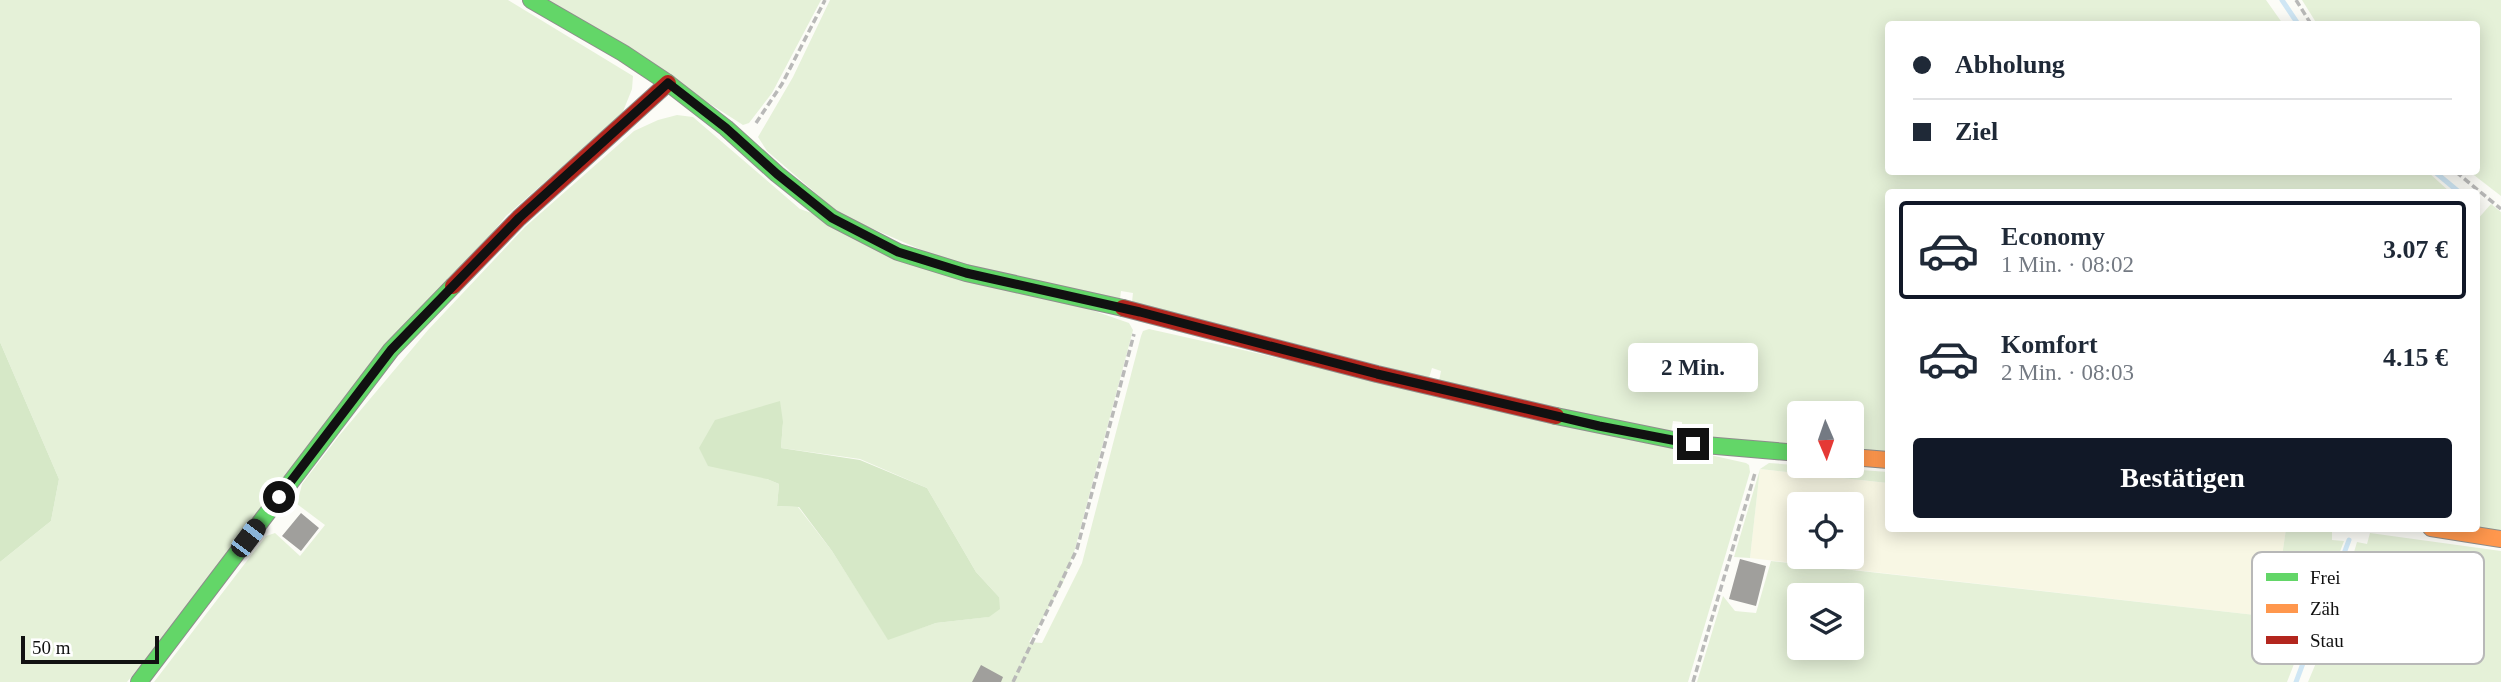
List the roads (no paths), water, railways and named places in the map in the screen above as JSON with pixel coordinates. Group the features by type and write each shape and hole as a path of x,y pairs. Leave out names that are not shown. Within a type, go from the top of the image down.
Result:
{"main road":[{"path":"531,0 623,53 668,83 832,218 898,252 966,273 1140,312 1377,374 1599,426 1693,444 1787,452"},
{"path":"139,682 391,350 519,218 668,83"},
{"path":"1864,458 1885,460"},
{"path":"2456,532 2501,539"}],"waterway":[{"path":"2282,0 2296,21"},
{"path":"2439,175 2455,189"},
{"path":"2345,552 2349,540"},
{"path":"2296,682 2303,664"}]}
